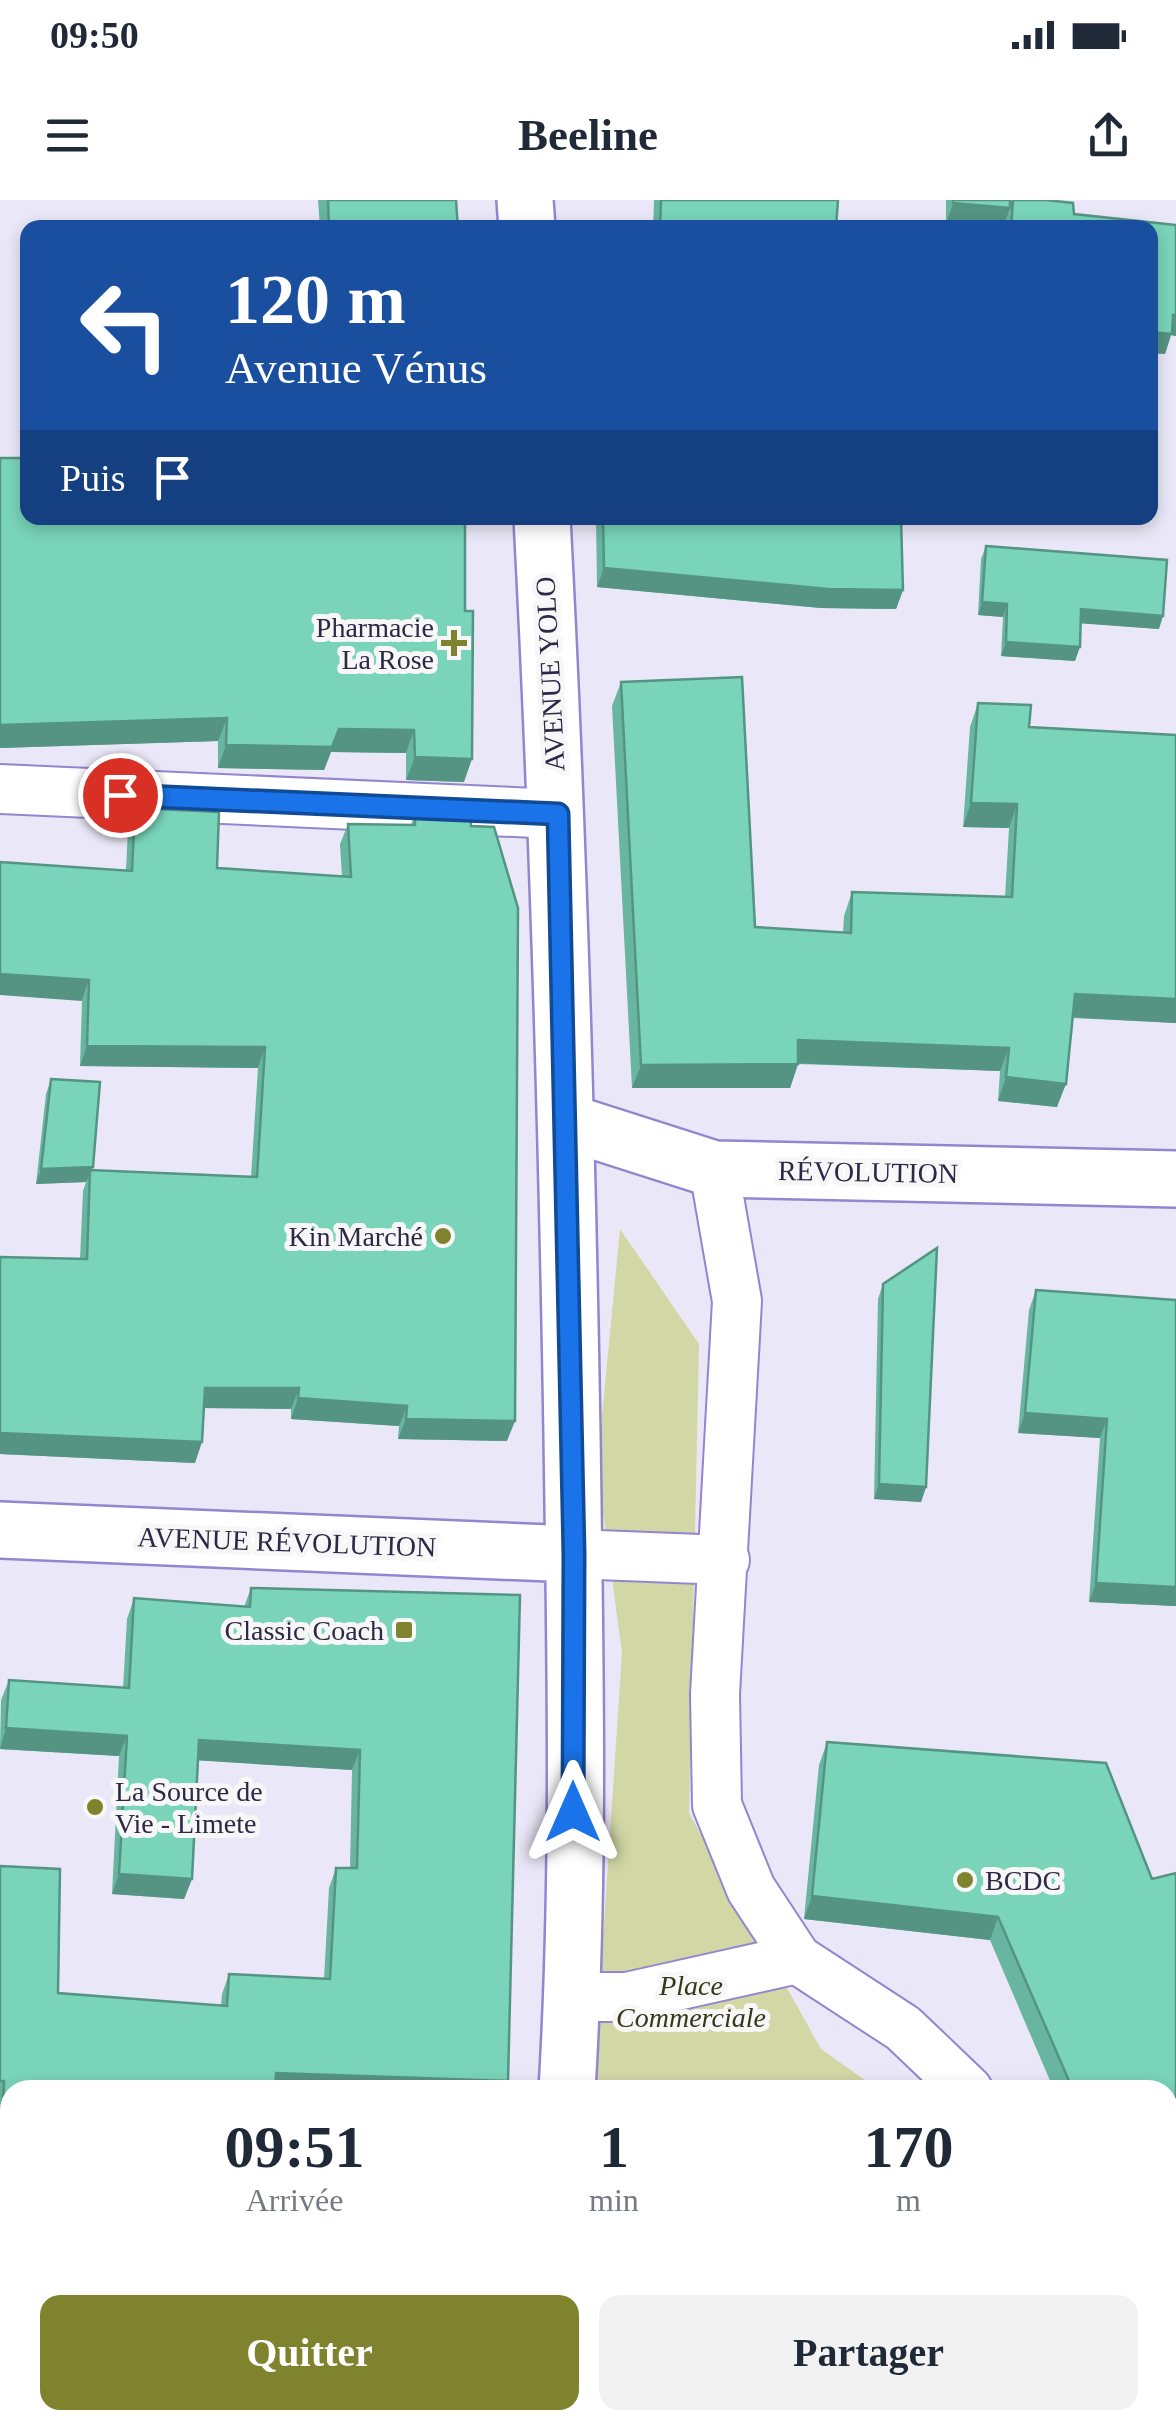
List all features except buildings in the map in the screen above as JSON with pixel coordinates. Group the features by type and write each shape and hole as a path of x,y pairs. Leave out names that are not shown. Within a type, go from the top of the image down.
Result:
{"street":[{"name":"AVENUE YOLO","path":"542,525 558,814 574,1554 573,1997 568,2080"},
{"path":"0,790 558,814"},
{"name":"RÉVOLUTION","path":"566,1122 714,1169 1176,1179"},
{"path":"714,1169 737,1301 715,1694 717,1805 751,1889 797,1958 903,2028 958,2080"},
{"name":"AVENUE RÉVOLUTION","path":"0,1530 574,1554"},
{"path":"574,1554 725,1560"},
{"path":"573,1997 627,1997 797,1958"}],"green space":[{"name":"Place Commerciale","path":"620,1229 699,1344 689,1813 821,2049 865,2080 594,2080 622,1653 597,1467"}],"place":[{"name":"Pharmacie La Rose","path":"454,643"},
{"name":"Kin Marché","path":"443,1236"},
{"name":"Classic Coach","path":"404,1630"},
{"name":"La Source de Vie - Limete","path":"95,1807"},
{"name":"BCDC","path":"965,1880"}],"route":[{"path":"120,795 558,814 574,1554 573,1812"}]}
